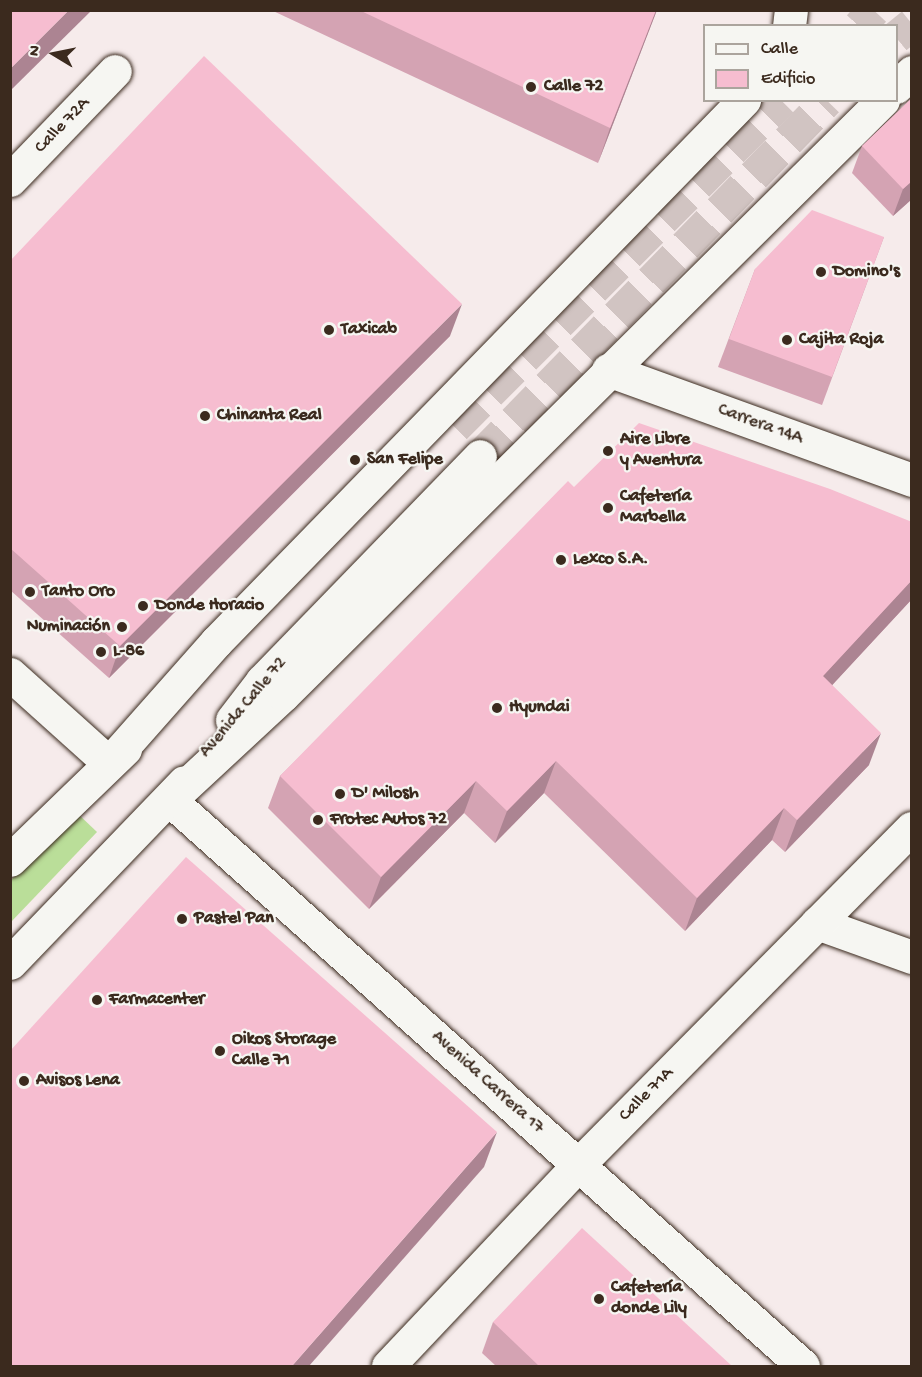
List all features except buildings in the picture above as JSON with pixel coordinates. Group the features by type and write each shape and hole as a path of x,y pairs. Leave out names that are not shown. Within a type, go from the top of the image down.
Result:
{"main road":[{"name":"Calle 72A","path":"10,180 115,71"},
{"path":"898,86 912,72"},
{"path":"109,763 216,642 742,102"},
{"path":"170,800 283,695 608,370 881,102"},
{"name":"Carrera 14A","path":"608,370 912,480"},
{"path":"10,860 109,763 230,656 455,428"},
{"name":"Avenida Calle 72","path":"10,963 170,800 262,681 480,456"},
{"path":"10,674 109,763"},
{"name":"Avenida Carrera 17","path":"170,800 803,1366"},
{"name":"Calle 71A","path":"388,1366 578,1165 912,828"},
{"path":"817,923 912,957"}],"green space":[{"path":"76,812 97,832 11,922 11,880"}],"tunnel":[{"path":"861,24 874,10"},
{"path":"898,35 912,24"},
{"path":"455,427 780,102"},
{"path":"480,456 825,102"}],"place":[{"name":"Calle 72","path":"531,87"},
{"name":"Domino's","path":"821,272"},
{"name":"Taxicab","path":"329,330"},
{"name":"Cajita Roja","path":"787,340"},
{"name":"Chinanta Real","path":"205,416"},
{"name":"Aire Libre y Aventura","path":"608,451"},
{"name":"San Felipe","path":"355,460"},
{"name":"Cafetería Marbella","path":"608,508"},
{"name":"Lexco S.A.","path":"561,560"},
{"name":"Tanto Oro","path":"30,592"},
{"name":"Donde Horacio","path":"143,606"},
{"name":"Numinación","path":"122,627"},
{"name":"L-86","path":"101,652"},
{"name":"Hyundai","path":"497,708"},
{"name":"D' Milosh","path":"340,794"},
{"name":"Frotec Autos 72","path":"318,820"},
{"name":"Pastel Pan","path":"182,919"},
{"name":"Farmacenter","path":"97,1000"},
{"name":"Oikos Storage Calle 71","path":"220,1051"},
{"name":"Avisos Lena","path":"24,1081"},
{"name":"Cafetería donde Lily","path":"599,1299"}]}
